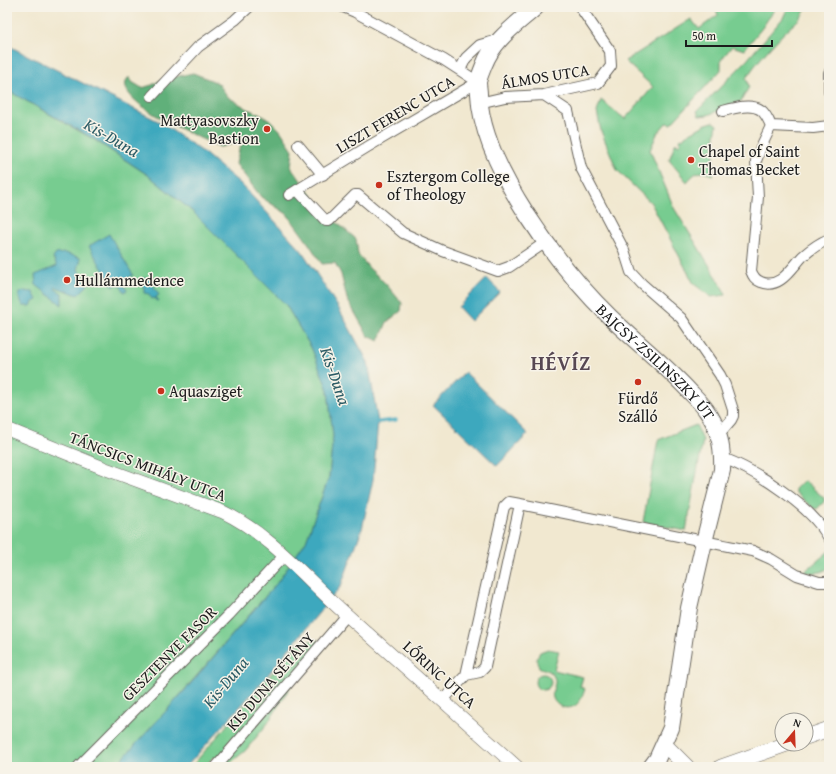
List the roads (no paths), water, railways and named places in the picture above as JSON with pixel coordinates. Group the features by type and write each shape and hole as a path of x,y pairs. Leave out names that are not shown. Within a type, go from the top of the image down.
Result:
{"main road":[{"path":"478,82 484,64 498,40 536,7"},
{"name":"BAJCSY-ZSILINSZKY ÚT","path":"478,82 479,103 487,137 514,193 546,242 572,276 610,317 682,382 707,410 718,434 723,458 722,470 689,608 674,718 665,745 651,767"},
{"path":"814,734 829,729"},
{"path":"665,745 687,767"},
{"path":"721,767 774,749"},
{"path":"668,767 671,765 687,767"}],"street":[{"path":"152,96 198,47 235,20 249,7"},
{"path":"343,7 355,12 460,70 478,82"},
{"name":"ÁLMOS UTCA","path":"479,103 505,97 544,95 598,83 611,66 610,51 580,7"},
{"path":"460,70 466,58 480,45 498,40"},
{"path":"829,73 829,92"},
{"name":"LISZT FERENC UTCA","path":"478,82 369,146 293,193 329,221 355,195 358,195 403,233 443,251 498,271 509,267 546,242"},
{"path":"544,95 568,111 581,168 624,250 631,272 642,284 681,318 720,375 727,389 733,410 733,416 718,434"},
{"path":"723,111 743,107 756,108 761,110 771,126"},
{"path":"771,126 813,128 829,126"},
{"path":"771,126 756,161 758,197 751,271 753,276 756,280 767,284 781,279 817,244 829,239"},
{"path":"298,145 326,173"},
{"name":"TÁNCSICS MIHÁLY UTCA","path":"7,429 106,469 223,512 238,519 253,528 343,611"},
{"path":"723,458 736,463 760,477 786,495 815,518 823,527 829,538"},
{"path":"443,700 466,675 504,507 509,502 752,551 771,559 796,575 819,582 829,582"},
{"path":"466,675 480,672 485,667 520,504"},
{"name":"GESZTENYE FASOR","path":"78,767 224,620 280,560"},
{"path":"489,578 504,581"},
{"name":"LŐRINC UTCA","path":"343,611 518,767"},
{"name":"KIS DUNA SÉTÁNY","path":"216,767 343,611"}],"water":[{"name":"Kis-Duna","path":"7,45 160,122 203,152 241,184 302,251 338,307 368,362 378,422 373,480 362,529 341,586 257,688 186,767 115,767 186,689 277,583 306,541 329,477 333,436 328,390 312,349 286,305 193,212 148,175 94,139 7,90"},
{"path":"109,234 133,275 122,282 127,290 124,292 119,283 113,287 89,246"},
{"name":"Hullámmedence","path":"65,253 81,258 78,270 88,285 78,295 56,287 55,289 62,293 62,305 36,285 35,275 57,266 53,258 56,254"},
{"path":"149,278 159,295 156,297 159,301 155,298 152,299 149,294 144,293 144,288 139,281"},
{"path":"487,278 500,292 471,321 458,307"},
{"path":"24,291 33,292 37,300 33,302 31,306 23,306 19,296 20,293"},
{"path":"465,372 528,434 497,466 433,405"}],"waterway":[{"path":"378,422 396,420"}],"place":[{"name":"Mattyasovszky Bastion","path":"267,129"},
{"name":"Chapel of Saint Thomas Becket","path":"691,160"},
{"name":"Esztergom College of Theology","path":"379,185"},
{"name":"Hullámmedence","path":"67,280"},
{"name":"Fürdő Szálló","path":"638,382"},
{"name":"Aquasziget","path":"161,391"}],"district":[{"name":"HÉVÍZ","path":"561,362"}]}
